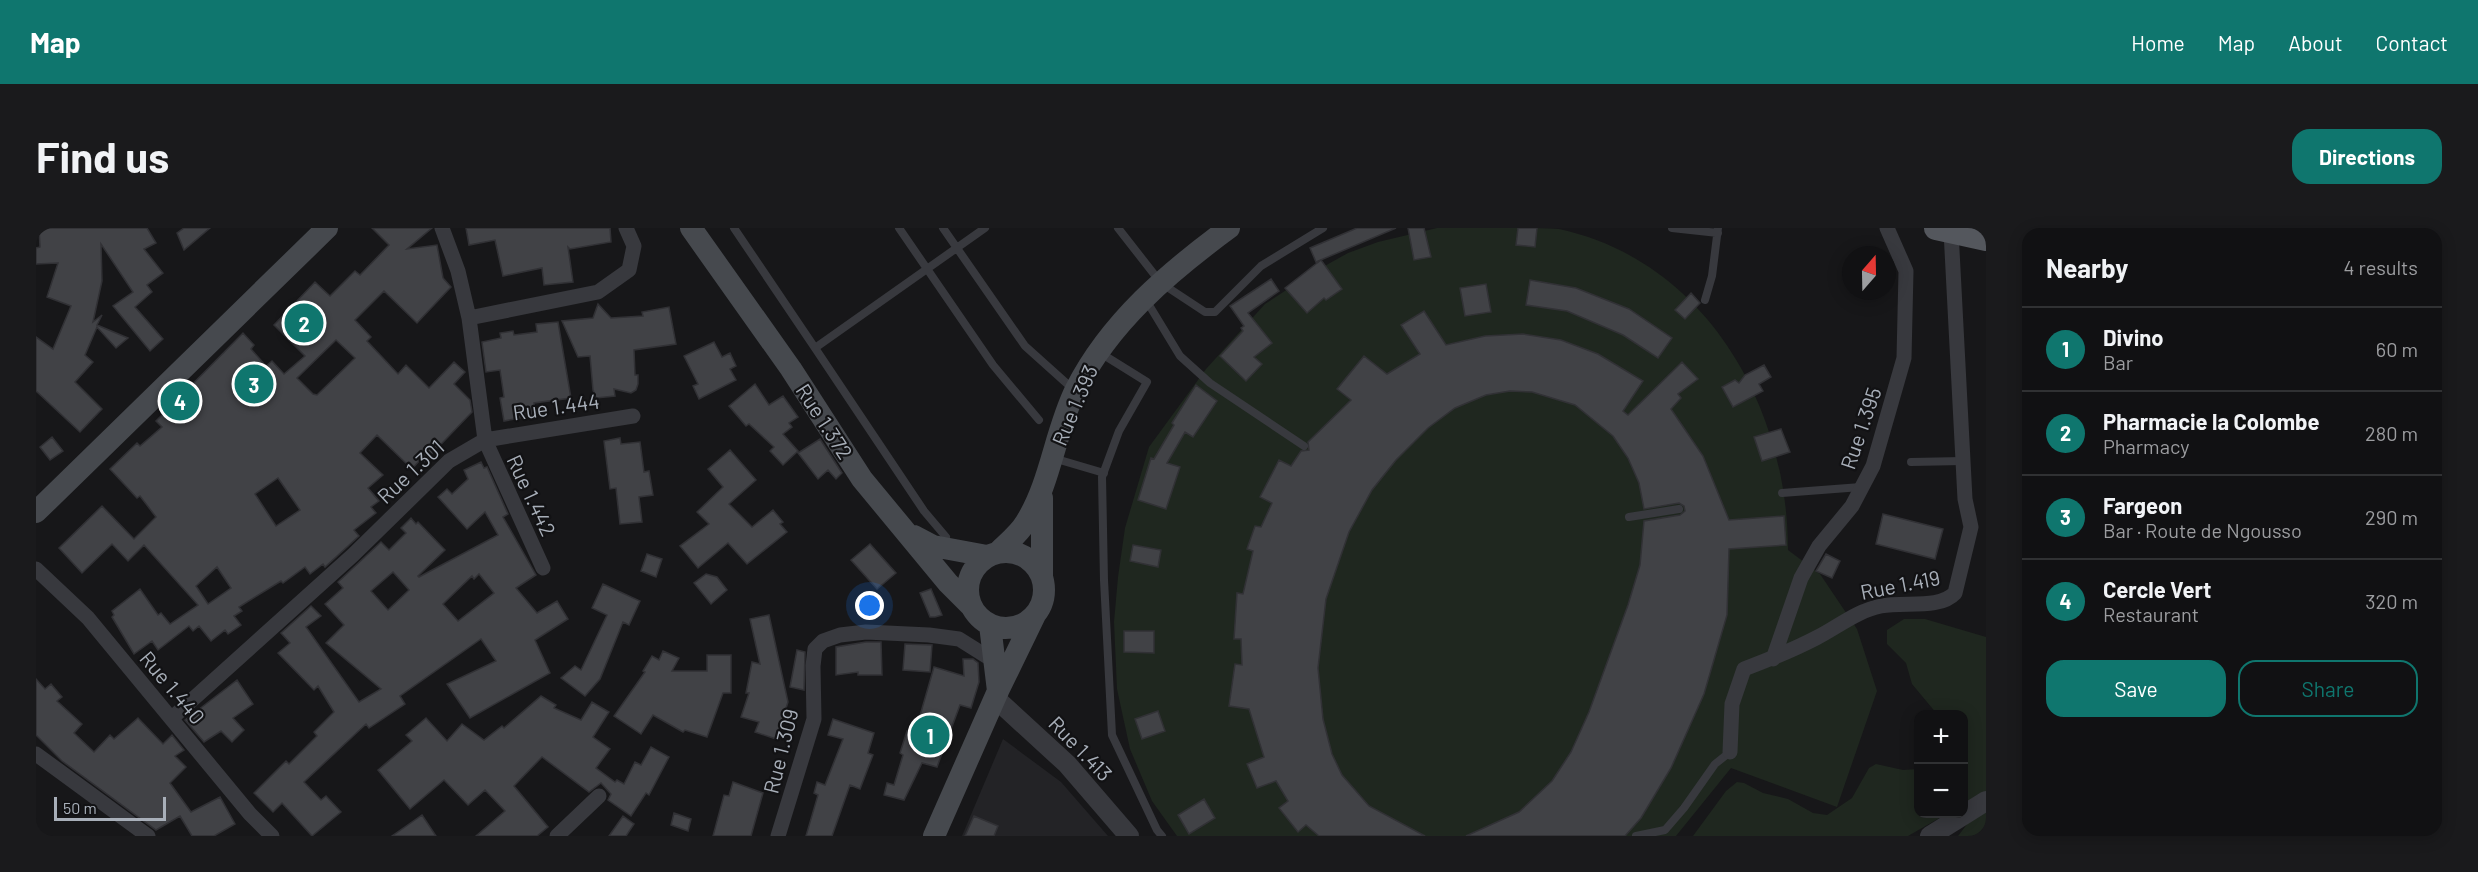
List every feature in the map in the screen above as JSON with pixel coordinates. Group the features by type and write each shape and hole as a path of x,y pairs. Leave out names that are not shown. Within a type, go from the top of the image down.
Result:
{"main road":[{"path":"36,512 327,228"},
{"name":"Rue 1.372","path":"691,228 791,369 862,479 948,583 970,605"},
{"name":"Rue 1.393","path":"992,554 1026,523 1075,391 1098,352 1186,258 1229,228"},
{"path":"1944,229 1986,239"},
{"path":"934,836 1044,593 1042,577 1043,482"},
{"path":"905,531 933,546 992,554 1007,551 1025,556 1042,577"},
{"path":"992,554 976,566 969,578 967,591 970,605 978,617 999,628 1019,626 1035,615"},
{"path":"990,625 996,695"}],"street":[{"path":"442,228 458,271 469,318 485,440"},
{"path":"469,318 598,292 629,270 634,246 626,228"},
{"name":"Rue 1.395","path":"1773,658 1801,578 1819,546 1852,506 1873,466 1904,358 1906,271 1887,228"},
{"name":"Rue 1.419","path":"1730,752 1732,704 1744,669 1816,638 1858,613 1879,606 1948,600 1955,592 1971,527 1965,499 1964,461 1944,229"},
{"name":"Rue 1.444","path":"485,440 633,416"},
{"name":"Rue 1.442","path":"485,440 543,568"},
{"name":"Rue 1.301","path":"172,718 353,555 448,461 485,440"},
{"name":"Rue 1.440","path":"36,569 88,618 250,814 272,836"},
{"name":"Rue 1.309","path":"778,836 814,720 813,666 815,649 823,641 840,635 866,632 929,635 959,639 994,661"},
{"name":"Rue 1.413","path":"996,695 1068,764 1129,836"},
{"path":"36,755 148,836"},
{"path":"557,836 599,796"},
{"path":"1930,836 1986,801"}],"lane":[{"path":"734,228 924,511 946,537"},
{"path":"899,228 993,365 1039,420"},
{"path":"944,228 1025,346 1075,391"},
{"path":"815,348 985,228"},
{"path":"1118,228 1153,291 1180,356 1210,383 1305,446"},
{"path":"1153,291 1205,312 1215,312 1261,266 1323,228"},
{"path":"1672,228 1718,230 1712,276 1705,300"},
{"path":"1098,352 1147,382 1119,431 1104,473 1104,580 1112,735 1157,830 1162,836"},
{"path":"1052,457 1104,473"},
{"path":"1911,462 1964,461"},
{"path":"1782,494 1862,487"},
{"path":"1629,516 1679,509"},
{"path":"1636,836 1665,830 1684,808 1715,764 1730,752"}],"shaded area":[{"path":"1437,228 1559,229 1611,246 1657,273 1696,307 1729,348 1755,394 1773,444 1784,497 1788,550 1820,574 1857,629 1877,691 1837,807 1731,768 1676,836 1177,836 1152,801 1130,749 1117,689 1114,622 1125,528 1149,447 1206,369 1265,304 1312,273 1348,253 1378,242"},
{"path":"1904,619 1925,619 1986,637 1986,793 1968,804 1968,710 1934,710 1912,684 1906,663 1887,644 1887,630"},
{"path":"1003,739 1061,782 1108,836 962,836"},
{"path":"1876,764 1903,770 1914,769 1914,818 1940,818 1908,836 1693,836 1726,791 1737,782 1744,783 1763,793 1788,799 1813,813 1827,815 1852,798 1869,768"},
{"path":"1986,812 1986,836 1958,836 1968,823"}],"building":[{"path":"39,228 147,228 156,243 144,249 163,273 147,285 152,292 135,307 163,339 150,351 113,306 133,292 101,244 102,281 93,322 102,315 97,325 128,338 116,348 97,327 85,355 93,362 75,382 102,409 80,432 36,391 36,337 53,349 71,306 47,297 58,263 36,264 36,248 40,247"},
{"path":"184,228 210,228 184,250 177,233"},
{"path":"372,228 432,228 407,249 437,245 443,278 451,287 417,323 384,291 355,320 371,337 367,341 398,374 406,365 429,388 454,362 465,372 454,384 470,400 472,412 423,463 420,460 412,469 377,435 360,453 383,475 368,488 379,501 371,507 376,513 354,530 359,536 325,567 323,564 310,574 305,567 283,583 281,581 239,607 242,611 234,616 241,625 228,634 225,630 211,641 199,626 193,631 189,626 158,650 152,641 134,654 112,617 114,615 112,611 140,589 158,615 161,613 170,624 198,605 144,545 128,561 112,544 82,573 59,548 102,506 134,539 156,517 140,496 137,498 110,469 137,443 140,446 162,427 156,421 243,333 254,345 251,349 266,366 272,361 284,374 305,356 274,325 315,282 330,296 355,271 360,275 389,245","holes":["336,340 355,358 317,395 313,394 297,378","278,478 300,510 276,526 255,494","217,567 231,588 208,604 196,586"]},
{"path":"466,228 610,228 611,242 570,249 568,247 573,282 544,285 542,268 503,276 495,240 469,245"},
{"path":"1357,228 1396,228 1316,262 1310,248"},
{"path":"1408,228 1424,228 1431,257 1414,260"},
{"path":"1518,228 1537,228 1535,247 1516,245"},
{"path":"1321,260 1342,289 1326,300 1324,298 1307,313 1285,288"},
{"path":"1271,279 1279,291 1248,313 1272,343 1254,357 1262,364 1246,381 1220,356 1243,331 1241,328 1244,326 1230,306"},
{"path":"1530,280 1576,288 1629,309 1672,338 1658,358 1623,335 1567,311 1526,305"},
{"path":"1486,284 1491,312 1465,316 1460,288"},
{"path":"1691,293 1700,303 1685,319 1675,310"},
{"path":"598,304 611,318 643,316 642,312 669,307 676,344 634,350 635,375 638,375 638,384 636,390 631,393 614,389 615,396 596,398 593,390 590,356 578,357 562,321 593,318"},
{"path":"1424,311 1446,345 1485,336 1523,334 1561,340 1598,354 1643,381 1623,411 1628,415 1682,362 1698,379 1678,394 1681,398 1671,409 1703,456 1729,520 1784,516 1786,545 1729,549 1727,615 1704,694 1671,768 1641,818 1625,836 1466,836 1519,812 1552,781 1571,752 1589,712 1628,605 1640,565 1644,521 1680,515 1685,511 1684,506 1679,503 1644,509 1639,483 1628,458 1613,436 1575,405 1532,392 1510,391 1486,395 1455,408 1428,428 1396,460 1372,490 1349,532 1326,599 1318,668 1323,719 1332,754 1342,775 1369,806 1425,836 1319,836 1306,825 1298,832 1279,808 1288,801 1276,781 1257,788 1247,764 1264,757 1249,709 1229,706 1235,664 1242,665 1241,639 1234,639 1237,593 1243,594 1253,551 1247,549 1255,526 1261,527 1272,503 1260,497 1279,460 1291,466 1301,451 1309,450 1308,442 1351,400 1337,389 1364,356 1387,374 1420,354 1401,325"},
{"path":"558,322 571,398 534,403 536,415 504,421 500,398 504,397 500,370 486,372 482,342 501,338 500,333 513,331 514,335 537,332 536,324"},
{"path":"714,342 722,357 730,353 736,366 730,369 736,380 699,399 693,386 698,384 684,356"},
{"path":"1764,365 1771,377 1759,384 1763,391 1733,407 1722,387 1735,380 1739,383 1745,375"},
{"path":"755,384 769,405 783,396 798,417 789,423 792,427 783,434 798,451 783,465 770,451 774,447 749,424 746,426 729,406"},
{"path":"1196,385 1217,401 1193,437 1185,432 1167,463 1180,467 1166,509 1138,500 1151,458 1154,459 1174,425 1172,423"},
{"path":"1781,429 1790,452 1762,461 1754,437"},
{"path":"52,437 63,451 50,460 40,447"},
{"path":"620,438 621,444 640,442 644,472 649,471 653,495 639,497 642,522 620,524 616,488 610,489 604,441"},
{"path":"820,439 842,473 836,479 828,470 818,479 798,453"},
{"path":"730,450 756,480 729,504 752,527 773,510 783,522 780,524 787,532 747,564 728,543 698,568 680,546 709,524 697,512 723,487 708,469"},
{"path":"481,462 484,468 487,467 508,514 503,517 536,575 516,588 537,613 557,601 568,619 535,640 550,673 470,718 447,684 496,661 481,639 400,696 405,704 369,728 366,724 304,782 321,800 326,796 341,812 312,836 282,803 273,812 254,793 286,761 289,764 317,736 314,732 334,712 318,686 314,690 278,653 290,643 281,633 311,606 321,616 306,627 359,702 381,689 326,643 344,625 325,604 343,588 338,582 381,542 389,550 406,533 401,528 411,518 416,524 418,522 445,550 419,577 498,535 485,512 467,529 438,497 447,489 452,494 468,479 464,470","holes":["393,572 409,590 388,610 371,591","479,574 494,593 458,621 443,604 472,576 474,579"]},
{"path":"1883,514 1943,529 1935,559 1876,544"},
{"path":"870,544 896,573 877,589 851,560"},
{"path":"1133,545 1161,550 1158,567 1130,561"},
{"path":"647,554 662,559 656,577 641,571"},
{"path":"1826,554 1840,561 1832,578 1816,571"},
{"path":"706,574 717,577 727,590 711,604 694,583"},
{"path":"603,584 640,601 629,625 623,622 600,679 585,696 561,678 575,666 581,670 607,615 592,608"},
{"path":"931,589 942,615 935,617 930,617 920,593"},
{"path":"769,615 788,702 776,739 755,732 759,722 741,717 749,693 746,693 752,662 760,664 750,619"},
{"path":"1124,631 1154,631 1154,653 1124,652"},
{"path":"881,642 882,675 858,675 858,672 836,675 836,647"},
{"path":"905,644 932,645 930,672 903,670"},
{"path":"797,650 805,652 804,690 790,687"},
{"path":"663,651 679,658 672,671 707,671 707,655 731,655 731,693 723,693 707,737 685,730 683,732 653,715 641,734 614,716 645,672 643,671 652,656 659,660"},
{"path":"963,659 973,659 978,663 979,682 971,708 960,705 937,767 922,763 904,800 884,795 887,783 894,785 907,731 915,733 934,667 964,676"},
{"path":"36,679 45,689 51,684 62,697 57,701 82,724 74,733 94,752 110,735 114,739 138,718 163,744 172,735 184,750 175,756 186,767 170,783 191,812 220,797 235,824 214,836 192,836 180,816 156,830 62,761 36,735"},
{"path":"237,680 253,704 233,718 244,730 232,742 221,731 204,742 185,720"},
{"path":"541,696 556,705 554,708 581,720 592,702 609,712 593,737 610,749 596,768 615,782 617,780 624,784 635,762 641,765 651,747 669,757 649,795 646,793 631,816 608,800 611,794 601,783 589,792 542,757 514,786 548,827 537,836 476,836 505,811 485,790 468,805 444,780 410,809 378,770 412,741 406,735 426,718 447,741 462,724 484,740 502,726 504,728"},
{"path":"1158,711 1165,731 1142,739 1135,719"},
{"path":"833,719 874,733 868,753 873,755 860,789 850,785 832,836 806,836 818,795 814,793 817,782 825,785 843,739 828,735"},
{"path":"733,782 763,793 751,836 713,836 724,795 729,796"},
{"path":"1204,799 1215,818 1189,834 1178,815"},
{"path":"674,813 691,819 688,831 671,825"},
{"path":"422,815 436,836 392,836"},
{"path":"623,816 634,824 626,836 609,836"},
{"path":"974,816 998,826 994,836 965,836"}],"place":[{"name":"Pharmacie la Colombe","path":"304,323"},
{"name":"Fargeon","path":"254,384"},
{"name":"Cercle Vert","path":"180,401"},
{"name":"Divino","path":"930,735"}]}
